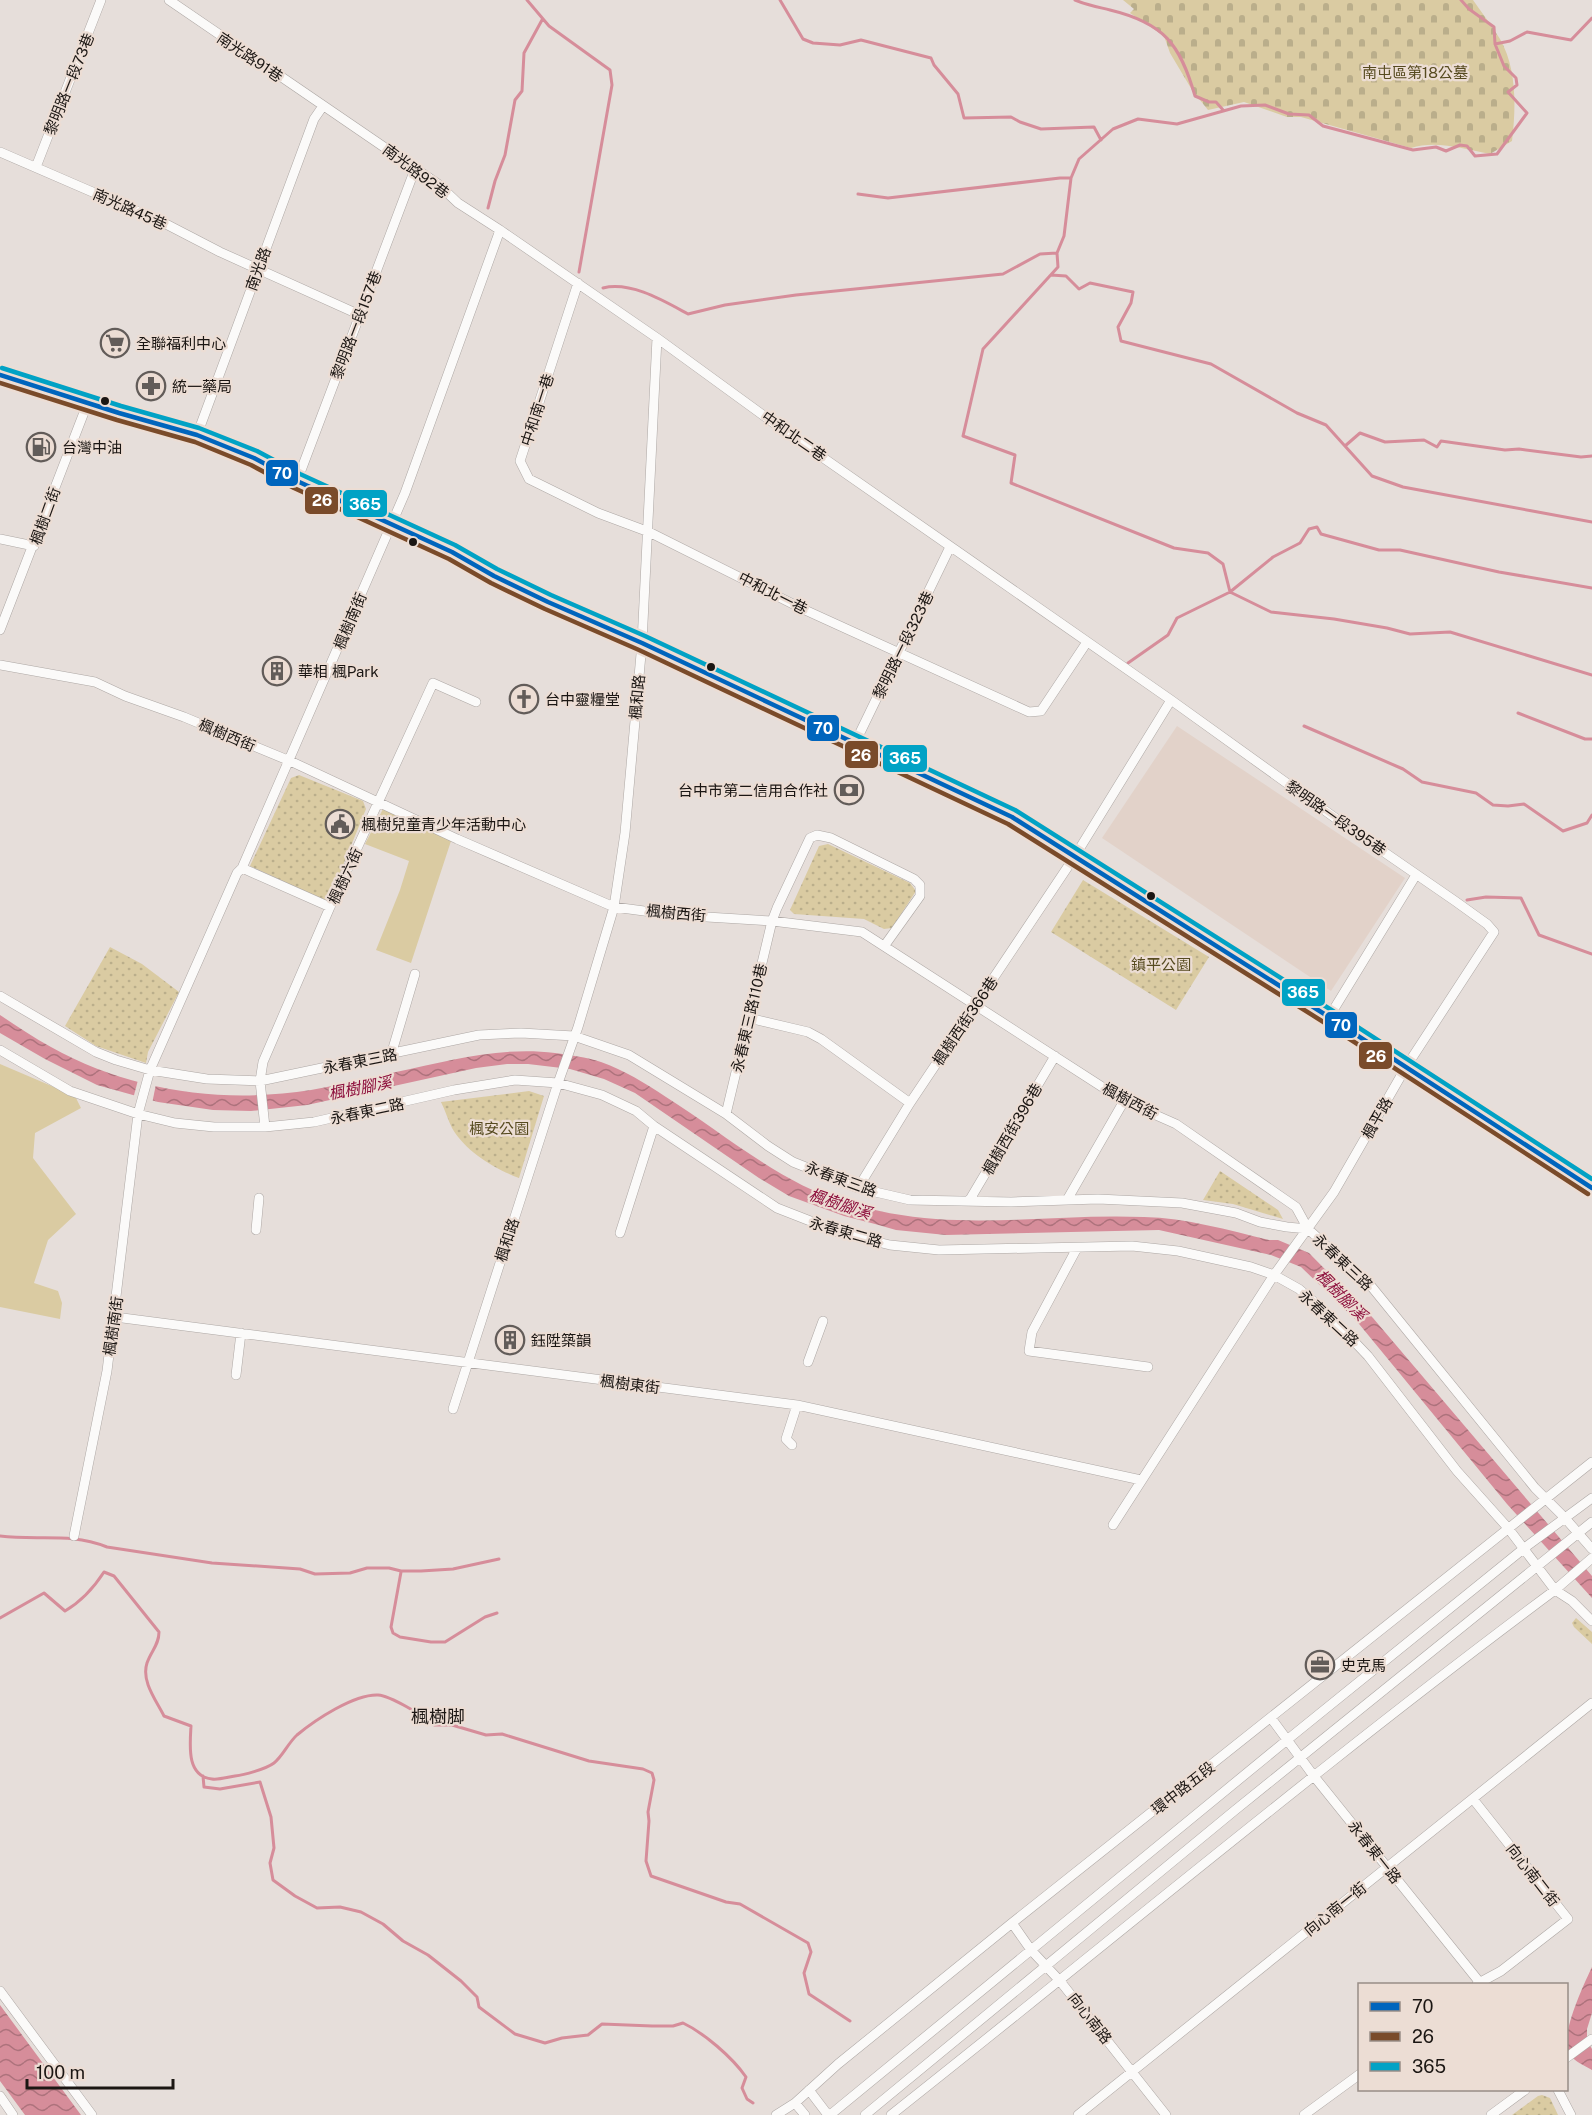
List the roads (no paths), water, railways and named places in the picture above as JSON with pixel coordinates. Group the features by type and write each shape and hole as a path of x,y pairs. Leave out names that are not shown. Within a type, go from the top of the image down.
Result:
{"main road":[{"path":"0,375 197,435 254,458 297,481 452,552 494,576 548,602 642,643 1012,817 1329,1017 1592,1188"}],"street":[{"name":"黎明路一段73巷","path":"36,167 101,0"},
{"name":"南光路91巷","path":"168,0 332,112"},
{"name":"南光路","path":"197,435 314,119 323,106"},
{"name":"南光路92巷","path":"332,112 438,184 458,203 500,230"},
{"name":"南光路45巷","path":"0,152 360,315"},
{"name":"黎明路一段157巷","path":"297,481 416,169"},
{"name":"中和北二巷","path":"500,230 1087,642"},
{"name":"楓樹南街","path":"74,1536 115,1317 138,1114 150,1070 237,873 243,868 392,526 500,230"},
{"name":"中和南一巷","path":"578,283 520,461 529,480 598,513 649,532"},
{"name":"楓和路","path":"453,1409 614,907 625,833 642,643 657,338"},
{"name":"楓樹二街","path":"0,630 88,402"},
{"name":"中和北一巷","path":"649,532 805,609 1029,712 1041,711 1087,642"},
{"path":"0,539 34,546"},
{"name":"黎明路一段323巷","path":"855,743 950,547"},
{"name":"黎明路一段395巷","path":"1087,642 1487,924 1494,932 1491,939"},
{"name":"楓樹西街","path":"0,665 95,682 109,690 184,717 290,760 457,839 614,907 674,915 772,921 862,932 1124,1101 1176,1124 1296,1208 1305,1232"},
{"name":"楓樹六街","path":"265,1127 261,1081 263,1062 330,907 433,683 476,702"},
{"path":"1075,856 1171,700"},
{"name":"永春東三路110巷","path":"726,1114 772,921 810,838 817,835 824,836 914,879 920,885 920,896 885,945"},
{"name":"楓樹西街366巷","path":"858,1188 910,1103 1075,856"},
{"path":"243,868 330,907"},
{"path":"1329,1017 1416,874"},
{"name":"楓平路","path":"1274,1275 1334,1192 1406,1067 1491,939"},
{"path":"391,1054 415,974"},
{"name":"永春東三路","path":"0,996 96,1052 150,1070 207,1079 261,1081 479,1035 521,1033 574,1036 629,1055 726,1114 793,1162 858,1188 899,1198 969,1201 1139,1200 1182,1203 1236,1213 1260,1222 1305,1232 1371,1286 1535,1488 1576,1535 1592,1549"},
{"path":"749,1018 807,1032 821,1039 910,1103"},
{"name":"永春東二路","path":"0,1050 70,1090 138,1114 175,1123 214,1127 265,1127 314,1122 454,1090 515,1080 558,1083 602,1095 636,1111 654,1126 777,1208 841,1233 890,1245 939,1250 1132,1246 1178,1251 1251,1267 1274,1275 1299,1289 1348,1334 1368,1356 1457,1471 1510,1526 1557,1588 1592,1621"},
{"name":"楓樹西街396巷","path":"969,1201 1055,1056"},
{"path":"1067,1200 1124,1101"},
{"path":"620,1233 654,1126"},
{"path":"256,1230 259,1198"},
{"path":"1077,1248 1032,1332 1029,1351 1148,1367"},
{"path":"1113,1525 1274,1275"},
{"name":"楓樹東街","path":"115,1317 796,1405 1141,1480"},
{"path":"808,1362 824,1321"},
{"path":"237,1375 241,1333"},
{"path":"792,1445 786,1439 796,1405"},
{"name":"環中路五段","path":"776,2115 795,2103 838,2064 1012,1923 1592,1462"},
{"name":"環中路五段","path":"829,2115 1287,1740 1525,1548 1592,1498"},
{"path":"865,2115 1592,1522"},
{"path":"891,2115 1314,1775 1557,1588 1592,1558"},
{"name":"向心南一街","path":"1078,2115 1592,1702"},
{"name":"永春東一路","path":"1271,1718 1478,1983"},
{"name":"向心南二街","path":"1473,1799 1568,1919 1501,1971 1481,1983"},
{"name":"向心南路","path":"1012,1923 1031,1950 1060,1981 1166,2115"},
{"path":"0,1991 92,2115"},
{"path":"1568,2057 1592,2039"},
{"path":"1304,2115 1358,2075"},
{"path":"809,2090 829,2115"},
{"path":"1491,2115 1525,2091"},
{"path":"1559,2091 1571,2115"},
{"path":"0,2097 14,2115"},
{"path":"795,2103 805,2115"}],"water":[{"name":"楓樹腳溪","path":"0,1015 51,1047 112,1074 145,1084 210,1094 278,1094 311,1090 455,1059 495,1053 535,1051 578,1056 601,1062 626,1073 774,1170 844,1202 890,1213 936,1219 1014,1220 1118,1216 1160,1218 1278,1240 1309,1253 1373,1318 1592,1576 1592,1598 1507,1504 1355,1319 1301,1267 1271,1255 1159,1230 946,1235 896,1230 844,1216 789,1196 635,1093 604,1079 570,1069 528,1064 476,1068 307,1105 251,1111 213,1110 158,1102 97,1085 45,1059 0,1033"},
{"path":"1592,1967 1592,2013 1587,2029 1587,2041 1592,2049 1592,2070 1574,2059 1568,2049 1570,2023"},
{"path":"0,2005 81,2115 25,2115 0,2081"}],"waterway":[{"path":"527,0 549,26 610,70 612,85 579,272"},
{"path":"780,0 803,39 813,43 840,45 861,40 931,58 934,65 958,94 964,118 1011,117 1041,129 1094,127 1101,140"},
{"path":"1075,0 1129,15 1157,29 1176,49 1195,96 1209,102 1216,102 1224,111"},
{"path":"1461,0 1469,9 1494,27 1495,44 1510,41 1527,32 1571,40 1592,18"},
{"path":"488,208 505,155 515,100 522,91 524,53 542,20"},
{"path":"1057,253 1064,236 1071,178 1079,159 1113,129 1138,119 1177,124 1241,106 1265,105 1289,114 1309,115 1323,126 1413,150 1436,147 1446,151 1460,145 1467,146 1475,156 1497,154 1527,113 1508,92 1517,85 1516,78 1504,66 1495,44"},
{"path":"858,194 888,198 1071,178"},
{"path":"603,288 625,287 636,290 658,298 688,314 725,305 796,295 1003,274 1040,254 1057,253 1058,267 983,349 963,436 1015,455 1011,483 1174,548 1208,553 1223,564 1230,592 1271,612 1334,619 1410,634 1450,632 1592,675"},
{"path":"1051,275 1066,276 1079,289 1090,283 1133,292 1131,303 1118,327 1121,341 1211,364 1297,413 1326,425 1372,476 1403,487 1592,522"},
{"path":"1345,446 1360,433 1385,442 1424,440 1437,447 1441,441 1505,450 1519,449 1581,457 1592,456"},
{"path":"1128,663 1168,635 1177,618 1230,592 1273,557 1300,543 1309,529 1317,527 1321,534 1379,550 1400,550 1499,572 1592,588"},
{"path":"1518,713 1585,739 1592,739"},
{"path":"1304,726 1403,769 1422,782 1476,793 1493,805 1524,804 1563,831 1587,823 1592,815"},
{"path":"1467,900 1486,897 1521,898 1539,935 1592,954"},
{"path":"0,1536 67,1538 93,1542 107,1547 212,1563 300,1569 315,1574 350,1573 367,1568 389,1568 401,1571 453,1569 499,1559"},
{"path":"0,1618 44,1593 65,1611 87,1594 104,1572 114,1576 159,1632 158,1641 147,1663 146,1677 150,1690 164,1716 191,1726 191,1759 198,1772 212,1779 244,1774 274,1763 297,1735 324,1715 347,1703 378,1695 407,1707 434,1725 452,1725 486,1735 502,1734 589,1761 643,1769 652,1773 654,1780 648,1812 646,1861 651,1876 726,1902 740,1904 808,1943 811,1952 804,1973 809,1994 850,2021"},
{"path":"401,1572 391,1627 393,1633 400,1637 445,1642 485,1617 497,1613"},
{"path":"203,1776 204,1787 220,1789 260,1782 271,1817 274,1848 270,1863 273,1880 317,1908 340,1907 361,1912 383,1924 403,1941 428,1955 461,1981 477,1997 479,2007 515,2034 545,2043 562,2038 588,2035 602,2024 673,2026 683,2023 708,2039 740,2069 746,2077 742,2088 747,2099 753,2103"}],"place":[{"name":"全聯福利中心","path":"115,343"},
{"name":"統一藥局","path":"151,386"},
{"name":"台灣中油","path":"41,447"},
{"name":"華相 楓Park","path":"277,671"},
{"name":"台中靈糧堂","path":"524,699"},
{"name":"台中市第二信用合作社","path":"849,790"},
{"name":"楓樹兒童青少年活動中心","path":"340,824"},
{"name":"鈺陞築韻","path":"510,1340"},
{"name":"史克馬","path":"1320,1665"}],"district":[{"name":"楓樹脚","path":"438,1716"}],"park label":[{"name":"南屯區第18公墓","path":"1415,72"},
{"name":"鎮平公園","path":"1161,964"},
{"name":"楓安公園","path":"499,1128"}]}
